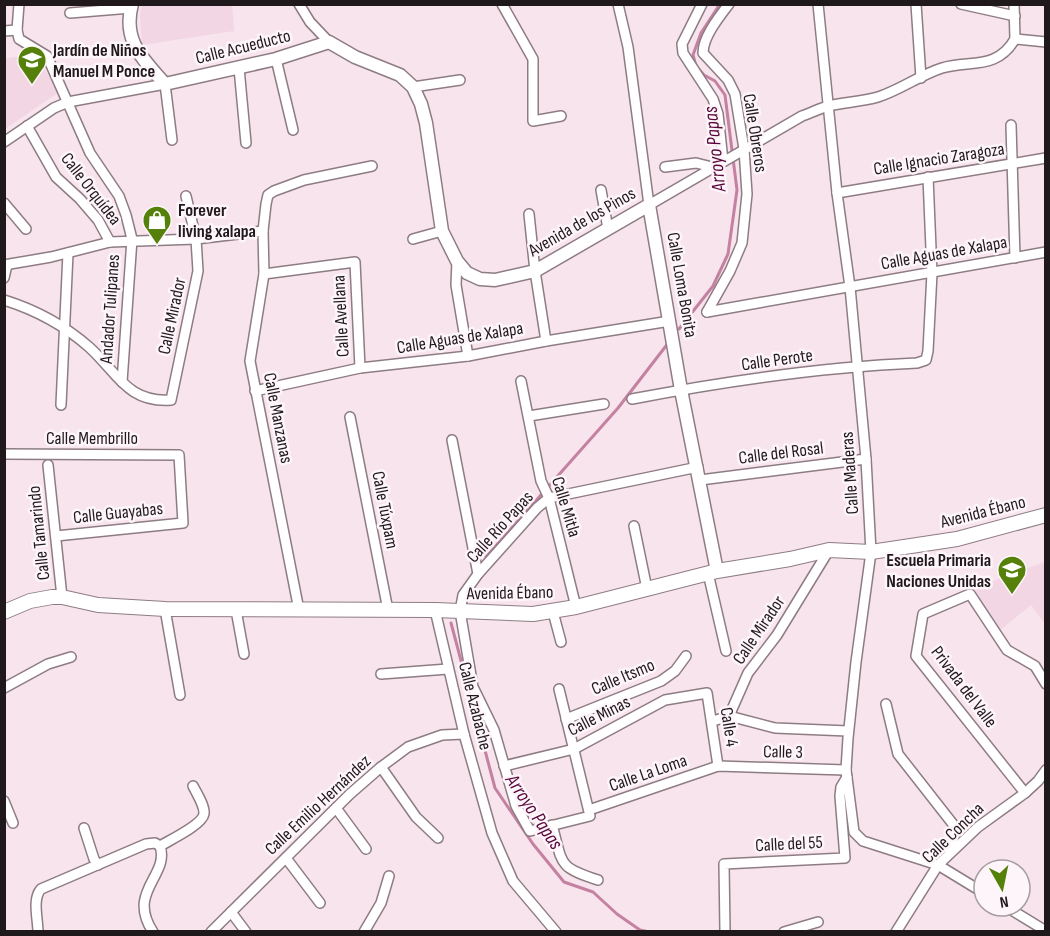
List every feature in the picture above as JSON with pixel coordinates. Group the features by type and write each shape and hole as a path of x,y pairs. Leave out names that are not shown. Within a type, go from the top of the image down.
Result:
{"main road":[{"name":"Avenida Ébano","path":"4,612 30,600 62,597 98,605 165,609 435,610 510,614 553,612 712,572 829,550 871,552 957,539 1046,515"}],"street":[{"path":"4,32 17,30 19,4"},
{"path":"299,4 310,22 329,42 355,57 400,75 413,87 460,80"},
{"path":"502,4 533,59 532,121 561,116"},
{"name":"Calle Loma Bonita","path":"618,4 628,47 649,205 681,390 699,473 712,572"},
{"name":"Calle Obreros","path":"702,4 682,44 683,52 713,99 726,159"},
{"name":"Calle Obreros","path":"707,312 730,271 742,243 747,194 735,94 728,80 706,59 704,53 704,46 729,4"},
{"name":"Calle Maderas","path":"818,4 837,193 850,287 866,459 871,552 848,731 847,773 854,832 857,837 939,865"},
{"path":"916,4 921,78"},
{"path":"961,4 1014,16"},
{"path":"1014,4 1015,39 1046,42"},
{"path":"70,13 131,6 129,25 132,41 138,54 165,84 172,140"},
{"name":"Andador Tulipanes","path":"17,30 19,39 47,56 90,153 119,196 126,215 132,240 122,382"},
{"name":"Avenida de los Pinos","path":"413,87 426,123 442,231 457,261 467,273 480,279 495,280 535,271 741,150 802,117 828,106 878,97 938,69 999,58 1008,51 1015,39"},
{"name":"Calle Acueducto","path":"4,142 54,108 68,102 239,68 329,42"},
{"path":"276,59 293,130"},
{"path":"239,68 246,143"},
{"path":"1011,125 1015,258"},
{"name":"Calle Orquídea","path":"27,126 56,177 98,220 111,242"},
{"name":"Calle Ignacio Zaragoza","path":"837,193 1046,158"},
{"path":"665,167 696,163 712,167"},
{"name":"Calle Manzanas","path":"299,610 250,361 264,274 263,231 268,195 304,180 372,166"},
{"path":"928,177 932,273"},
{"path":"601,190 608,229"},
{"name":"Calle Mirador","path":"122,382 136,393 154,401 171,400 198,271 196,238 186,196"},
{"path":"4,203 26,229"},
{"path":"530,214 535,271 546,341"},
{"path":"4,278 6,265 111,242 196,238 263,231"},
{"path":"413,239 442,231"},
{"name":"Calle Aguas de Xalapa","path":"707,312 1046,252"},
{"path":"61,405 68,253"},
{"path":"457,261 456,285 468,356"},
{"name":"Calle Avellana","path":"264,274 355,262 360,369"},
{"name":"Calle Perote","path":"632,399 857,366 917,363 926,360 932,273"},
{"path":"4,300 30,308 64,328 90,348 122,382"},
{"name":"Calle Aguas de Xalapa","path":"255,391 360,369 468,356 670,321"},
{"name":"Calle Mitla","path":"520,381 576,607"},
{"path":"529,416 604,404"},
{"name":"Calle Túxpam","path":"350,417 388,610"},
{"path":"452,440 478,574"},
{"name":"Calle Membrillo","path":"4,454 179,455 183,523"},
{"name":"Calle del Rosal","path":"546,493 699,473 866,459"},
{"name":"Calle Tamarindo","path":"48,465 62,597"},
{"name":"Calle Río Papas","path":"460,611 463,595 478,574 537,508 546,493"},
{"name":"Calle Guayabas","path":"56,536 183,523"},
{"path":"634,526 647,589"},
{"name":"Calle Mirador","path":"729,716 748,673 777,635 829,550"},
{"path":"712,572 726,651"},
{"name":"Privada del Valle","path":"1025,793 916,656 923,614 970,594 1007,650 1035,666 1046,684"},
{"path":"165,609 180,695"},
{"path":"236,610 244,654"},
{"name":"Calle Azabache","path":"435,610 464,734 492,833 513,881 556,932"},
{"path":"460,611 473,687 494,730 504,766"},
{"path":"553,612 561,642"},
{"name":"Calle Itsmo","path":"566,719 661,681 675,671 686,656"},
{"path":"4,688 48,664 71,657"},
{"path":"381,674 448,669"},
{"path":"559,688 589,813"},
{"name":"Calle Minas","path":"504,766 574,748 665,700 707,693"},
{"name":"Calle 4","path":"707,693 718,766"},
{"path":"886,704 898,754 956,828 949,854"},
{"path":"713,721 729,716 775,728 848,731"},
{"name":"Calle Emilio Hernández","path":"211,932 350,794 381,767 408,747 442,735 464,734"},
{"name":"Calle La Loma","path":"504,766 516,806 530,831 589,813 718,766"},
{"name":"Calle 3","path":"718,766 847,773"},
{"path":"381,767 416,817 438,838"},
{"name":"Calle Concha","path":"896,932 939,865 949,854 978,827 1025,793 1046,770"},
{"name":"Calle del 55","path":"725,932 724,864 844,858 840,796 847,773"},
{"path":"160,846 199,823 203,816 204,812 193,786"},
{"path":"4,801 13,823"},
{"path":"336,808 366,849"},
{"path":"552,825 563,863 573,872 598,880"},
{"path":"84,828 98,865"},
{"path":"38,932 37,893 41,889 146,844 155,843 160,846 163,854 161,864 145,893 143,909 153,932"},
{"path":"286,858 320,903"},
{"path":"939,865 972,886"},
{"path":"364,932 381,903 389,876"},
{"path":"231,912 246,932"},
{"path":"1025,918 1046,931"},
{"path":"784,932 818,922"}],"shaded area":[{"path":"142,5 232,5 234,31 142,45 140,15"},
{"name":"Jardín de Niños Manuel M Ponce","path":"35,55 59,92 5,129 5,58"},
{"name":"Escuela Primaria Naciones Unidas","path":"1045,562 1045,624 1031,605 999,631 974,588"}],"waterway":[{"name":"Arroyo Papas","path":"679,329 713,286 728,254 737,190 725,95 715,81 704,75 696,66 693,55 701,33 720,4"},
{"name":"Arroyo Papas","path":"486,557 618,408 669,342"},
{"name":"Arroyo Papas","path":"451,623 495,788 533,844 564,882 593,892 617,914 640,930 649,932"}],"place":[{"name":"Jardín de Niños Manuel M Ponce","path":"32,86"},
{"name":"Forever living xalapa","path":"157,246"},
{"name":"Escuela Primaria Naciones Unidas","path":"1012,596"}]}
